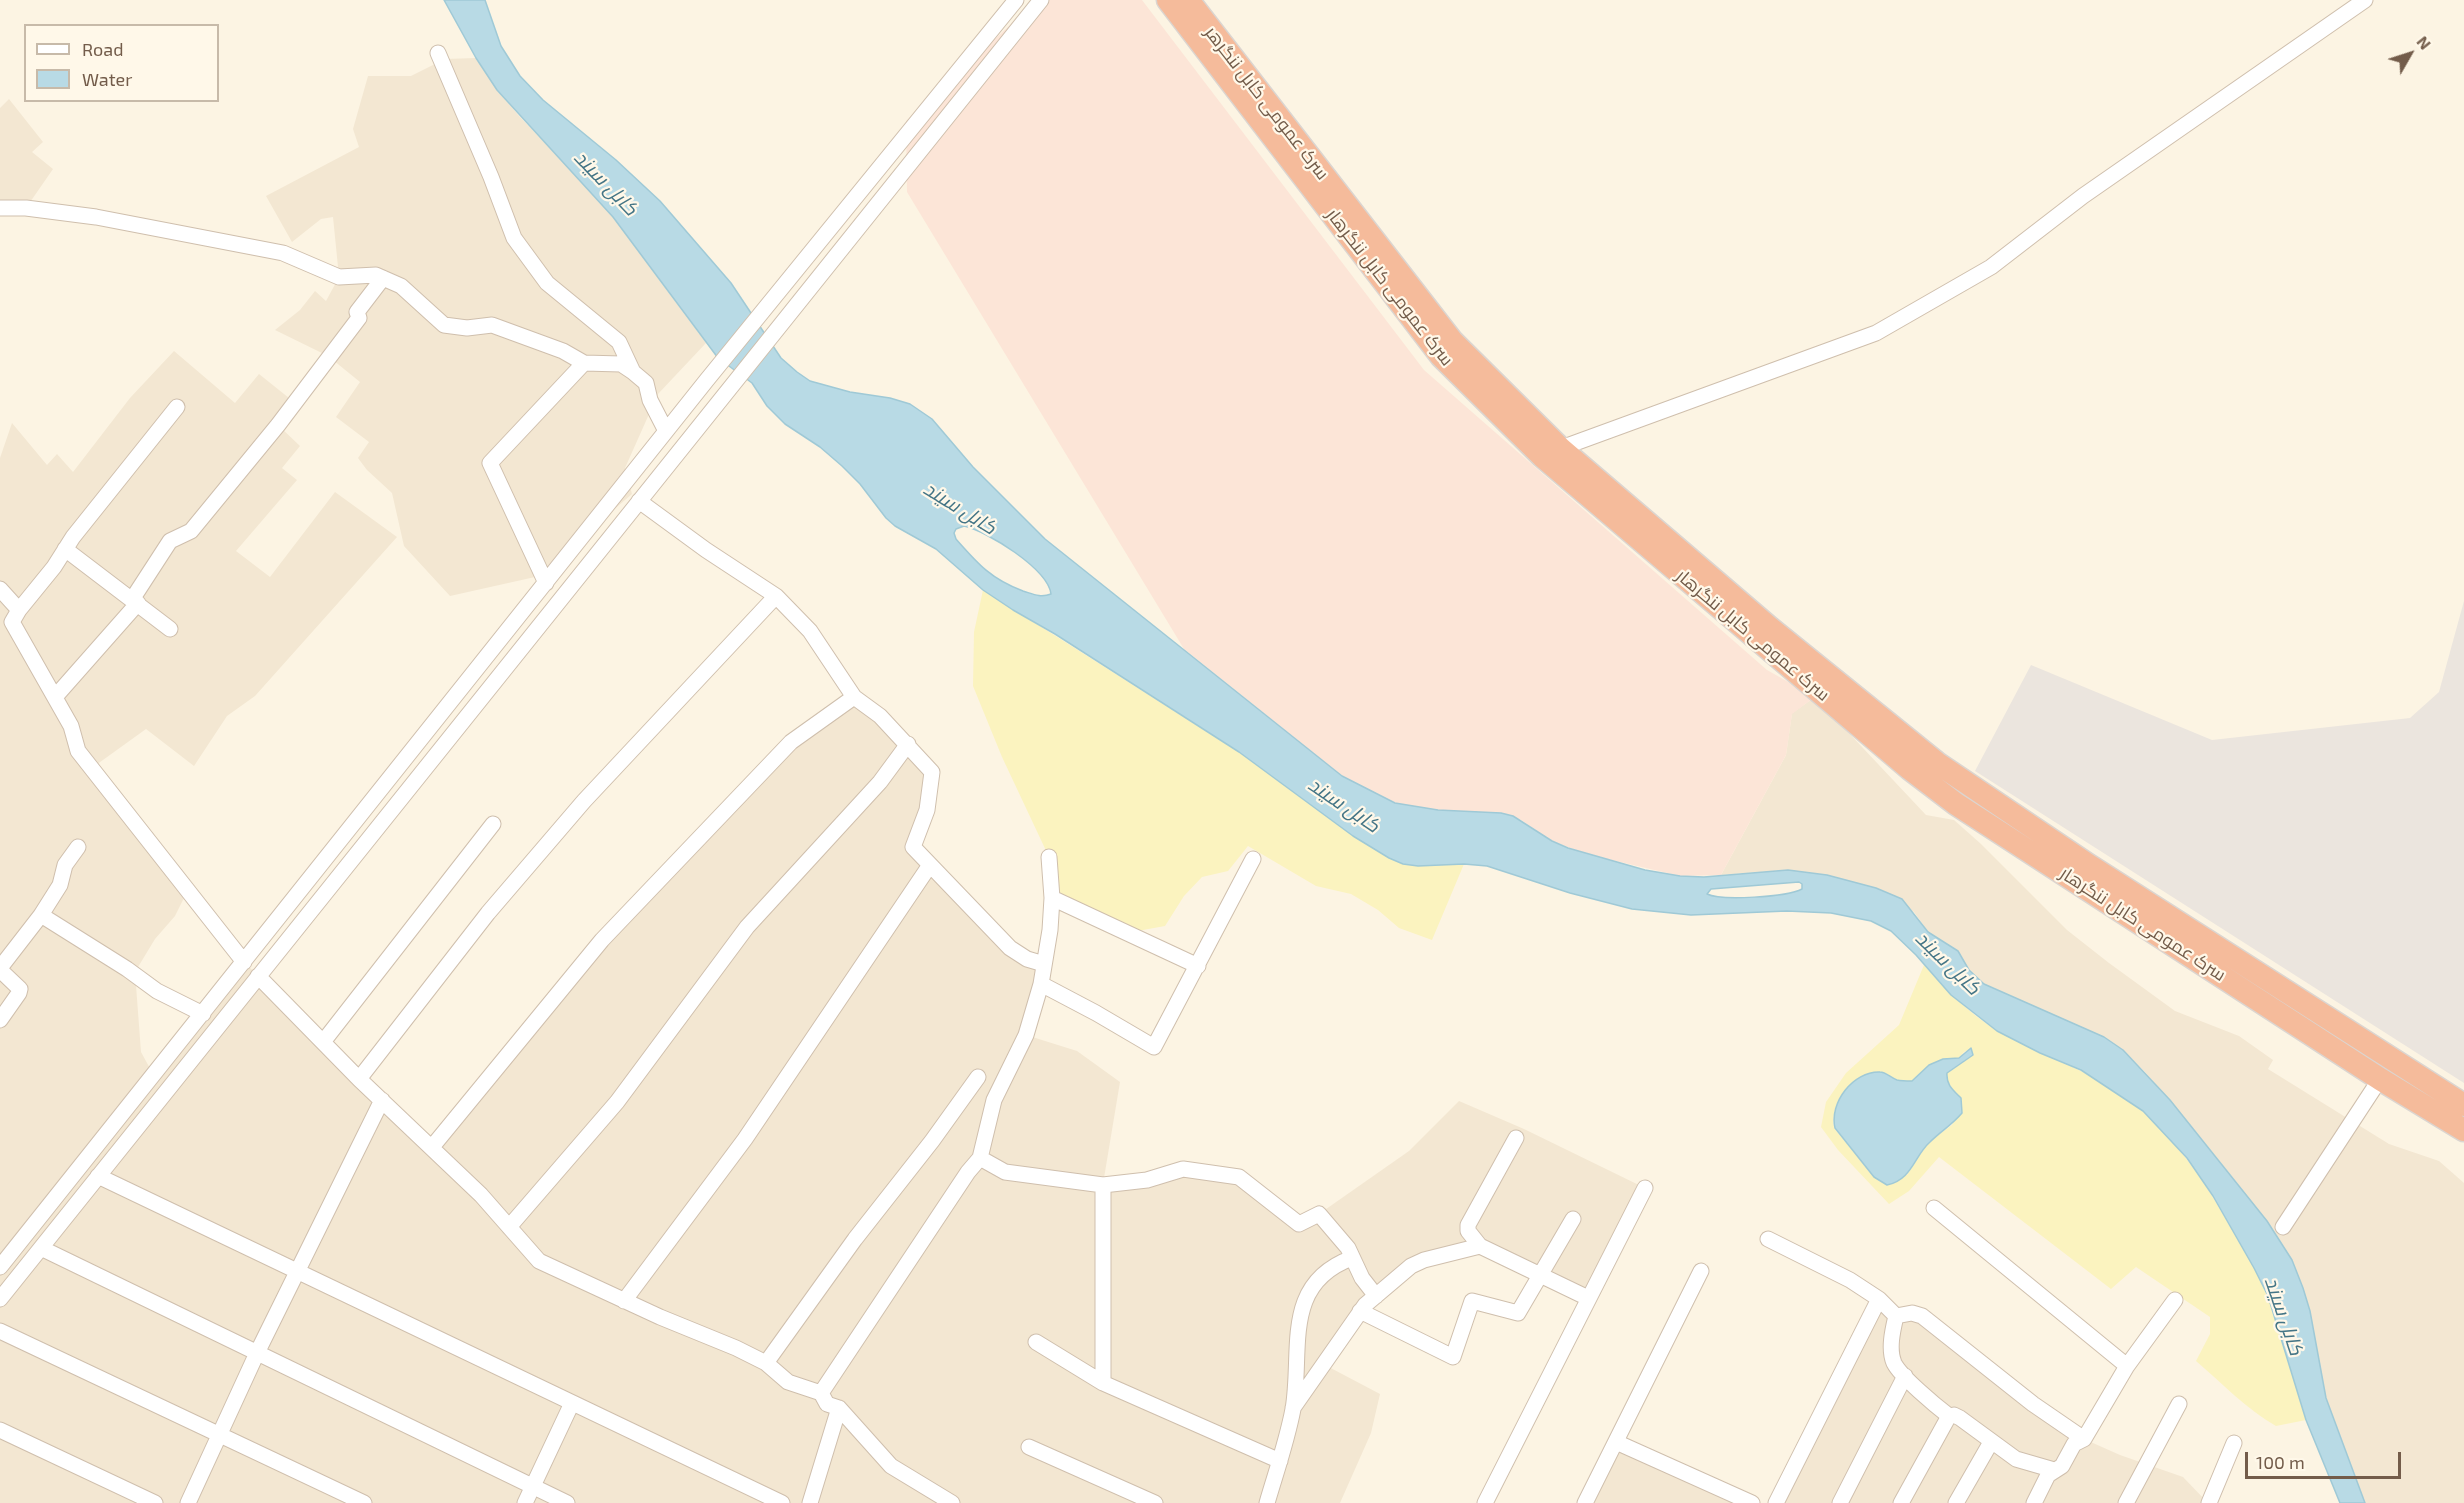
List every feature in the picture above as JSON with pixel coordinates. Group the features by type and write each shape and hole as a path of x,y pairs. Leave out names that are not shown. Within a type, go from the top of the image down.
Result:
{"highway":[{"name":"سرک عمومی کابل ننگرهار","path":"1168,0 1441,356 1551,452 1937,763 2090,866 2380,1079 2464,1130"},
{"name":"سرک عمومی کابل ننگرهر","path":"1188,0 1452,342 1551,452"},
{"name":"سرک عمومی کابل ننگرهار","path":"2222,963 2464,1105"}],"street":[{"path":"0,1267 706,381 1016,0"},
{"path":"0,1299 1041,0"},
{"path":"1551,452 1876,333 1991,267 2083,196 2365,0"},
{"path":"438,53 491,177 514,238 547,283 619,342 633,372"},
{"path":"0,208 26,208 96,217 283,253 339,277 376,275 401,286 444,325 467,328 492,325 563,351 584,363 621,364 646,383 650,400 666,431"},
{"path":"55,697 136,601 170,541 191,531 278,425 359,318 357,312 383,278"},
{"path":"546,583 490,463 584,363"},
{"path":"177,407 65,549 12,622 71,726 78,751 243,962"},
{"path":"639,501 706,550 776,596 810,631 854,697 880,716 932,772 927,810 913,847 1010,948 1027,958 1044,964"},
{"path":"65,549 170,629"},
{"path":"0,589 19,610"},
{"path":"359,1079 488,913 584,801 776,596"},
{"path":"488,656 504,669"},
{"path":"432,1147 602,940 791,742 854,697"},
{"path":"509,1227 617,1102 747,927 880,782 908,744"},
{"path":"323,1042 493,824"},
{"path":"0,1020 19,993 20,988 0,969 41,915 60,885 65,865 78,847"},
{"path":"821,1393 968,1172 980,1158 994,1100 1026,1035 1041,984 1050,930 1052,898 1049,857"},
{"path":"1041,984 1154,1047 1253,859"},
{"path":"624,1301 745,1139 930,865"},
{"path":"1052,898 1198,966"},
{"path":"41,915 127,969 157,991 202,1014"},
{"path":"258,976 359,1079 432,1147 539,1261 624,1301 736,1348 766,1363 788,1382 821,1393 827,1404 839,1408 891,1466 948,1502"},
{"path":"766,1363 855,1239 932,1141 978,1077"},
{"path":"2283,1227 2380,1079"},
{"path":"188,1503 257,1353 382,1100"},
{"path":"1516,1138 1468,1226 1468,1231 1480,1246 1588,1299"},
{"path":"980,1158 1005,1172 1103,1185 1147,1180 1183,1169 1239,1177 1299,1224 1319,1214 1348,1248 1362,1278 1376,1296"},
{"path":"98,1176 782,1503"},
{"path":"1103,1185 1103,1383"},
{"path":"1485,1503 1645,1188"},
{"path":"1934,1208 2127,1366"},
{"path":"1360,1311 1453,1357 1472,1300 1518,1313 1573,1219"},
{"path":"1768,1239 1850,1280 1879,1299 1896,1316"},
{"path":"1293,1409 1360,1311 1376,1296 1411,1266 1424,1260 1480,1246"},
{"path":"41,1248 567,1503"},
{"path":"1267,1503 1293,1409 1299,1321 1305,1297 1312,1284 1324,1272 1352,1257"},
{"path":"1585,1503 1701,1271"},
{"path":"1776,1503 1879,1299"},
{"path":"2034,1503 2044,1482 2054,1470 2061,1466 2074,1444 2084,1438 2127,1366 2175,1300"},
{"path":"1896,1316 1911,1313 1922,1316 2033,1404 2084,1438"},
{"path":"1896,1316 1892,1333 1894,1363 1927,1399 1949,1416 1954,1415 1960,1418 2016,1459 2054,1470"},
{"path":"0,1331 364,1503"},
{"path":"1036,1342 1103,1383 1280,1461"},
{"path":"1840,1503 1905,1376"},
{"path":"525,1503 572,1403"},
{"path":"2126,1503 2179,1404"},
{"path":"810,1503 839,1408"},
{"path":"1901,1503 1949,1416"},
{"path":"0,1430 155,1503"},
{"path":"1616,1442 1752,1503"},
{"path":"1956,1503 1991,1442"},
{"path":"2209,1503 2234,1443"},
{"path":"1029,1447 1155,1503"}],"shaded area":[{"path":"1034,0 1142,0 1424,370 1767,670 1815,697 1792,714 1786,755 1721,875 1680,876 1586,854 1552,841 1521,820 1501,813 1438,810 1395,803 1342,776 1184,649 907,192 906,121 1035,2"},
{"path":"476,58 497,90 520,117 613,217 706,343 658,394 625,468 632,494 535,577 450,596 404,546 392,493 367,470 358,458 369,442 336,417 360,382 328,356 275,330 300,310 315,291 326,301 339,277 333,217 321,219 292,242 266,196 359,147 353,129 368,76 411,76 445,59"},
{"path":"9,99 43,142 32,152 53,169 26,208 0,208 0,108"},
{"path":"174,351 235,403 259,374 294,402 278,425 300,446 282,468 297,480 236,551 270,577 335,492 397,537 255,696 227,716 194,766 146,729 96,765 187,892 175,916 155,939 135,972 141,1052 153,1074 244,962 432,1147 602,940 791,742 854,697 932,772 913,847 1010,948 1044,964 1026,1035 1077,1051 1120,1082 1103,1184 1183,1169 1239,1177 1299,1224 1319,1214 1409,1151 1459,1101 1524,1129 1645,1188 1588,1298 1480,1246 1424,1260 1365,1305 1325,1365 1380,1394 1371,1433 1340,1503 0,1503 0,458 12,423 47,465 57,454 73,472 130,398"},
{"path":"2464,601 2464,1083 1975,771 2031,665 2212,740 2410,718 2439,692"},
{"path":"1815,697 1926,815 1954,820 2067,930 2109,963 2175,1011 2239,1036 2273,1060 2268,1069 2389,1144 2439,1161 2464,1183 2464,1503 2365,1503 2326,1398 2310,1311 2292,1260 2237,1183 2201,1138 2145,1072 2123,1050 2104,1037 1984,984 1969,970 1958,951 1928,932 1914,912 1876,888 1827,875 1788,870 1721,875 1786,755 1792,713"},
{"path":"1884,1303 1912,1313 2084,1439 2120,1455 2183,1477 2208,1503 1776,1503"},
{"path":"1616,1442 1752,1503 1585,1503"}],"sand":[{"path":"983,590 1239,752 1353,836 1389,858 1418,866 1464,864 1432,940 1399,928 1378,910 1351,894 1316,886 1248,846 1228,871 1202,877 1184,896 1165,926 1132,932 1052,898 1049,857 1002,757 973,686 974,632"},
{"path":"1924,965 1958,1001 1987,1024 2012,1039 2101,1081 2152,1120 2169,1137 2198,1174 2256,1272 2278,1326 2306,1420 2276,1426 2244,1404 2196,1361 2210,1334 2210,1317 2136,1267 2111,1289 1939,1157 1909,1191 1889,1204 1838,1150 1821,1127 1826,1102 1846,1073 1899,1025","holes":["1971,1049 1973,1055 1947,1073 1949,1084 1961,1098 1952,1125 1928,1142 1907,1175 1874,1177 1834,1128 1835,1109 1845,1090 1852,1083 1870,1073 1882,1072 1897,1080 1912,1081 1939,1062 1959,1058"]}],"water":[{"name":"کابل سيند","path":"444,0 485,0 501,46 520,76 543,100 616,160 660,201 731,283 781,358 797,372 810,381 910,404 932,419 973,467 1045,539 1342,776 1395,803 1438,810 1501,813 1513,816 1552,841 1568,848 1645,870 1680,876 1704,877 1788,870 1827,875 1876,888 1902,899 1928,932 1958,951 1969,970 1984,984 2104,1037 2123,1050 2170,1100 2267,1221 2292,1260 2310,1311 2326,1398 2365,1503 2340,1503 2306,1420 2268,1296 2254,1268 2213,1196 2187,1158 2143,1111 2081,1070 2040,1053 1997,1031 1951,995 1916,955 1891,931 1871,921 1831,913 1787,911 1691,915 1632,909 1570,893 1487,866 1403,864 1353,836 1239,752 1055,634 1013,610 983,590 936,549 895,526 842,466 820,447 785,424 767,406 752,383 718,358 613,217 497,90 476,58","holes":["964,526 987,535 1015,552 1039,574 1051,594 1040,596 1023,591 986,570 956,539 954,533 956,529","1799,882 1802,884 1802,889 1769,896 1739,898 1707,894 1711,889"]},
{"path":"1971,1048 1973,1055 1947,1073 1949,1084 1961,1098 1962,1113 1934,1138 1902,1178 1887,1185 1874,1177 1835,1128 1836,1109 1845,1090 1852,1083 1870,1073 1882,1072 1897,1080 1912,1081 1929,1065 1943,1059 1959,1058"}]}
